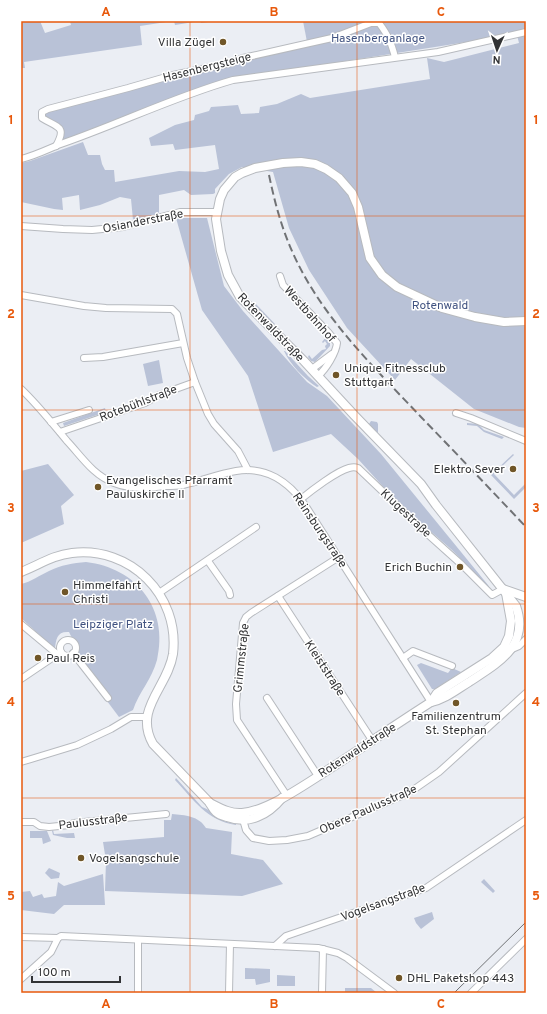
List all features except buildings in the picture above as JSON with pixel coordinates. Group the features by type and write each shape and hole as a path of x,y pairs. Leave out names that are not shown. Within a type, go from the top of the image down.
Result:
{"main road":[{"name":"Rotenwaldstraße","path":"480,670 501,660 512,649 516,641 519,628 519,603 504,591 421,484 390,453 315,372 250,308 235,290 228,275 223,257 217,225 216,212 224,190 231,180 242,173 255,168 283,163 301,162 315,164 333,174 343,182 352,193 358,207 370,258 382,275 398,287 442,308 475,317 504,322 526,321"},
{"path":"21,572 62,554 80,552 98,553 117,558 129,564 144,576 159,593 170,619 173,634 173,647 170,663 146,717"},
{"name":"Rotenwaldstraße","path":"146,717 148,734 153,744 209,802 242,817 285,797 431,702 441,700 480,670 504,647 509,636 511,628 511,615 504,591"},
{"path":"504,591 526,597"},
{"path":"511,615 519,603"}],"street":[{"name":"Hasenbergsteige","path":"56,146 62,136 62,133 59,128 42,118 42,112 48,108 173,75 231,63 243,58 332,38 371,23 378,22 390,39 394,57"},
{"name":"Hasenbergsteige","path":"21,159 81,138 209,87 233,80 438,52 526,32"},
{"name":"Osianderstraße","path":"21,226 92,230 123,227 180,212 216,212"},
{"name":"Westbahnhof","path":"280,276 283,286 336,340 336,350 315,372"},
{"path":"21,295 84,306 106,308 172,309 177,314 183,343 195,382 208,414 214,424 236,449 248,470"},
{"path":"84,358 103,357 183,343"},
{"name":"Rotebühlstraße","path":"60,432 145,403 159,395 195,382"},
{"name":"Reinsburgstraße","path":"21,389 36,403 85,463 96,472 115,483 144,488 182,486 237,471 248,470 262,472 288,484 301,499 431,702"},
{"path":"52,422 89,410"},
{"path":"456,413 526,441"},
{"name":"Klugestraße","path":"301,499 347,468 358,468 462,565 487,591 492,595 504,591"},
{"path":"159,593 256,527"},
{"name":"Grimmstraße","path":"285,797 237,720 236,704 243,623 246,617 251,613 339,557"},
{"path":"208,560 230,594"},
{"name":"Kleiststraße","path":"278,596 372,740"},
{"path":"21,624 59,653 66,656 71,655 75,650 74,643 66,641 61,645 59,653 21,679"},
{"name":"Rotenwaldstraße","path":"512,649 519,646 526,640"},
{"path":"403,658 413,651 452,666"},
{"path":"73,653 108,698"},
{"name":"Obere Paulusstraße","path":"242,817 248,833 253,838 269,841 292,839 308,836 401,796 416,788 438,772 526,693"},
{"path":"267,698 318,776"},
{"path":"21,762 77,745 132,717 146,717"},
{"name":"Paulusstraße","path":"21,822 34,822 40,826 48,827 82,822 166,814"},
{"name":"Vogelsangstraße","path":"275,946 286,936 426,888 526,820"},
{"path":"21,937 58,938 61,936 323,949 338,953 347,958 394,993"},
{"path":"21,979 51,952 58,938"},
{"path":"472,993 526,939"},
{"path":"138,940 138,993"},
{"path":"230,944 230,993"},
{"path":"322,993 323,949"}],"green space":[{"path":"21,21 40,21 45,33 71,25 70,21 173,21 140,26 142,45 24,62 25,68 21,68"},
{"path":"174,21 200,21 175,25"},
{"path":"200,21 216,21 201,23"},
{"path":"303,21 366,21 332,35 307,42"},
{"path":"374,21 526,21 526,428 519,427 474,409 411,359 395,380 347,328 309,270 289,228 273,172 242,167 229,174 215,189 215,193 213,194 191,195 184,190 159,195 159,214 133,220 131,199 120,197 100,205 80,210 79,195 62,198 63,210 21,202 21,163 83,142 88,155 100,155 105,170 114,170 115,182 179,171 205,172 219,169 215,145 175,150 173,144 151,146 149,138 175,125 194,120 195,115 209,111 211,107 238,105 241,114 259,113 260,107 277,104 301,94 310,98 430,79 427,58 444,62 519,43 516,31 473,41 232,79 206,85 59,144 64,133 59,126 43,117 43,113 173,76 333,39"},
{"path":"176,218 207,218 224,286 243,311 307,382 327,396 381,454 491,590 452,550 397,502 358,459 331,434 273,452 248,376 202,310"},
{"path":"254,302 275,324 272,324 252,303"},
{"path":"326,337 330,340 330,346 315,362 311,361 308,357 309,355 312,359 322,350 326,349 325,346 327,344 325,341 323,343 322,342"},
{"path":"284,351 319,386 317,387 302,376"},
{"path":"159,360 163,383 148,386 143,364"},
{"path":"105,408 106,412 64,426 63,423"},
{"path":"371,421 377,422 378,433 369,424"},
{"path":"467,423 478,424 484,430 504,437 502,439 484,432 477,426 467,425"},
{"path":"513,454 514,455 494,474 514,495 526,483 526,487 514,499 491,475"},
{"path":"48,464 74,495 61,506 64,524 21,543 21,471"},
{"name":"Leipziger Platz","path":"86,562 104,566 120,573 134,582 145,594 153,608 158,624 159,641 155,667 133,710 119,717 107,701 110,698 74,649 74,642 69,632 62,633 58,636 55,649 21,618 21,584 58,567"},
{"path":"421,663 448,673 452,668 461,672 435,689 432,689 417,665"},
{"path":"176,778 202,807 211,811 221,819 236,825 226,823 209,814 188,795 175,780"},
{"path":"172,814 196,819 206,828 232,832 231,854 263,860 283,884 242,896 105,891 106,861 103,842 164,837 164,820 171,820"},
{"path":"53,830 54,834 74,833 75,838 53,835"},
{"path":"30,831 47,831 51,841 43,844 42,838 30,838"},
{"path":"49,868 60,873 59,878 51,879 45,873"},
{"path":"103,874 105,905 64,905 54,914 21,910 21,892 30,891 33,897 42,894 44,898 56,896 58,882 64,886"},
{"path":"484,879 495,891 493,893 481,882"},
{"path":"432,912 434,919 421,929 414,918"},
{"path":"245,968 270,969 270,982 256,985 255,979 245,979"},
{"path":"277,975 295,976 295,986 277,986"},
{"path":"345,988 371,988 377,993 345,993"}],"tram line":[{"path":"454,993 526,922"}],"railway":[{"path":"269,175 289,244 301,269 330,315 365,358 526,527"}],"place":[{"name":"Villa Zügel","path":"223,42"},
{"name":"Unique Fitnessclub Stuttgart","path":"336,375"},
{"name":"Elektro Sever","path":"513,469"},
{"name":"Evangelisches Pfarramt Pauluskirche II","path":"98,487"},
{"name":"Erich Buchin","path":"460,567"},
{"name":"Himmelfahrt Christi","path":"65,592"},
{"name":"Paul Reis","path":"38,658"},
{"name":"Familienzentrum St. Stephan","path":"456,703"},
{"name":"Vogelsangschule","path":"81,858"},
{"name":"DHL Paketshop 443","path":"399,978"}],"park label":[{"name":"Hasenberganlage","path":"378,38"},
{"name":"Rotenwald","path":"440,305"}]}
